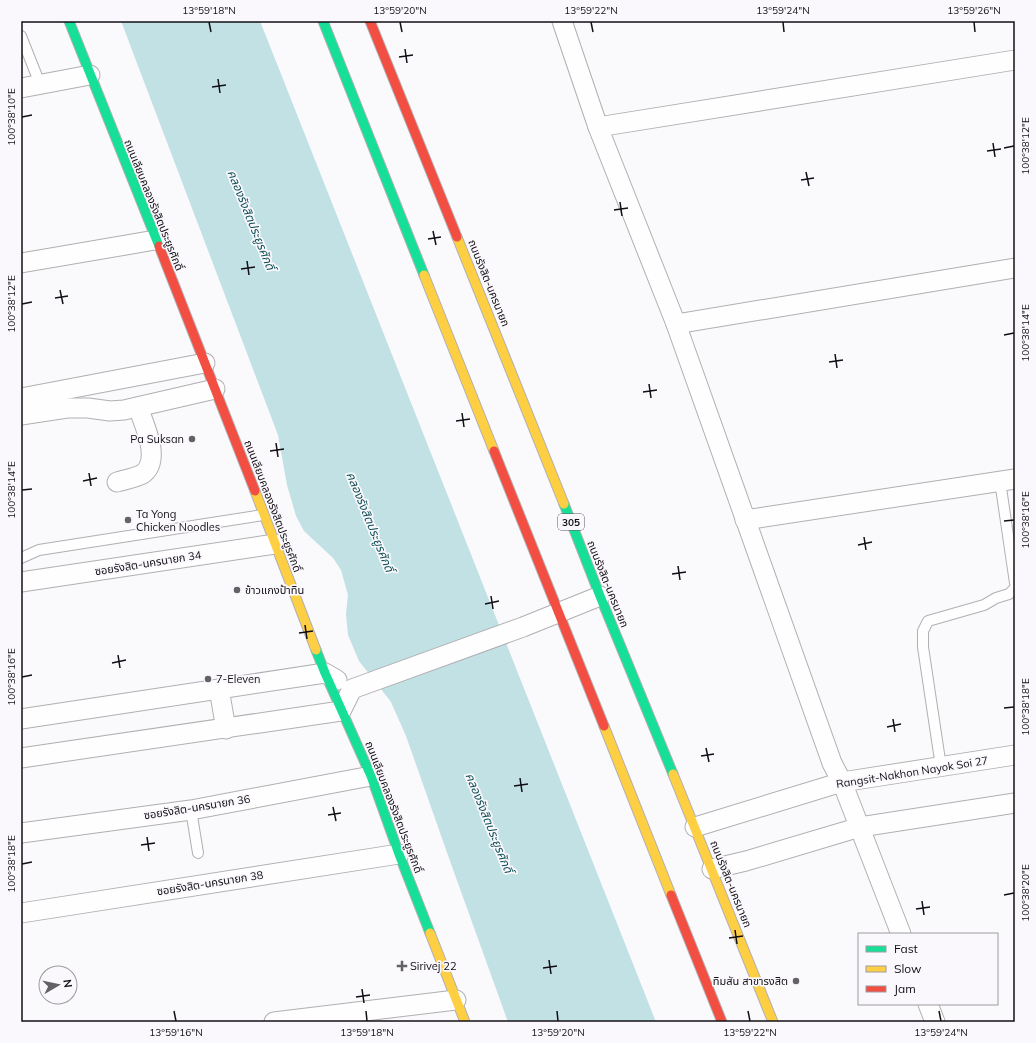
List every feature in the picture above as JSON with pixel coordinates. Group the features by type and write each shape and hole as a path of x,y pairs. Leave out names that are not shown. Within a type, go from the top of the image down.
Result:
{"main road":[{"name":"ถนนเลียบคลองรังสิตประยูรศักดิ์","path":"69,21 205,363 325,673 371,776 465,1022"},
{"path":"323,21 722,1022"},
{"name":"ถนนรังสิต-นครนายก","path":"370,21 527,409 600,596 773,1022"}],"street":[{"path":"562,21 598,127 676,324 832,763 842,782 901,933"},
{"path":"598,127 1015,60"},
{"path":"21,88 90,75"},
{"path":"21,262 155,240"},
{"path":"676,324 1015,268"},
{"path":"21,398 205,363"},
{"path":"21,415 67,408 88,408 110,411 138,407 215,389"},
{"path":"117,482 143,474 151,464 152,452 138,407"},
{"path":"745,520 1007,480"},
{"name":"ซอยรังสิต-นครนายก 34","path":"21,582 275,544"},
{"path":"21,758 341,711 352,689 523,627 559,611 600,596"},
{"path":"21,719 325,673 352,689"},
{"path":"219,689 226,729"},
{"name":"Rangsit-Nakhon Nayok Soi 27","path":"695,827 842,782 1015,755"},
{"name":"ซอยรังสิต-นครนายก 36","path":"21,833 191,810 371,776"},
{"path":"712,869 746,861 860,827 1015,803"},
{"name":"ซอยรังสิต-นครนายก 38","path":"21,913 400,854"},
{"path":"274,1022 456,1000"},
{"path":"928,1005 935,1022"}],"lane":[{"path":"21,36 40,84"},
{"path":"1007,480 1015,583"},
{"path":"21,558 39,550 263,516"},
{"path":"941,767 922,647 923,631 928,621 984,605 996,598 1009,594 1015,588"},
{"path":"191,810 198,853"}],"water":[{"name":"คลองรังสิตประยูรศักดิ์","path":"121,21 260,21 656,1022 508,1022 406,736 391,702 359,661 348,635 346,614 348,595 341,570 333,558 304,531 296,516 287,485 278,435"}],"traffic: fast":[{"path":"69,21 159,246"},
{"path":"323,21 424,275"},
{"path":"564,504 673,774"},
{"path":"316,650 371,776 399,854 430,933"}],"traffic: slow":[{"path":"457,237 564,504"},
{"path":"424,275 494,451"},
{"path":"255,491 316,650"},
{"path":"604,726 671,895"},
{"path":"673,774 773,1022"},
{"path":"430,933 465,1022"}],"traffic: jam":[{"path":"370,21 457,237"},
{"path":"159,246 255,491"},
{"path":"494,451 604,726"},
{"path":"671,895 722,1022"}],"place":[{"name":"Pa Suksan","path":"192,439"},
{"name":"Ta Yong Chicken Noodles","path":"128,520"},
{"name":"ข้าวแกงป้าทิน","path":"237,590"},
{"name":"7-Eleven","path":"208,679"},
{"name":"Sirivej 22","path":"402,966"},
{"name":"ทิมสัน สาขารงสิต","path":"796,981"}]}
